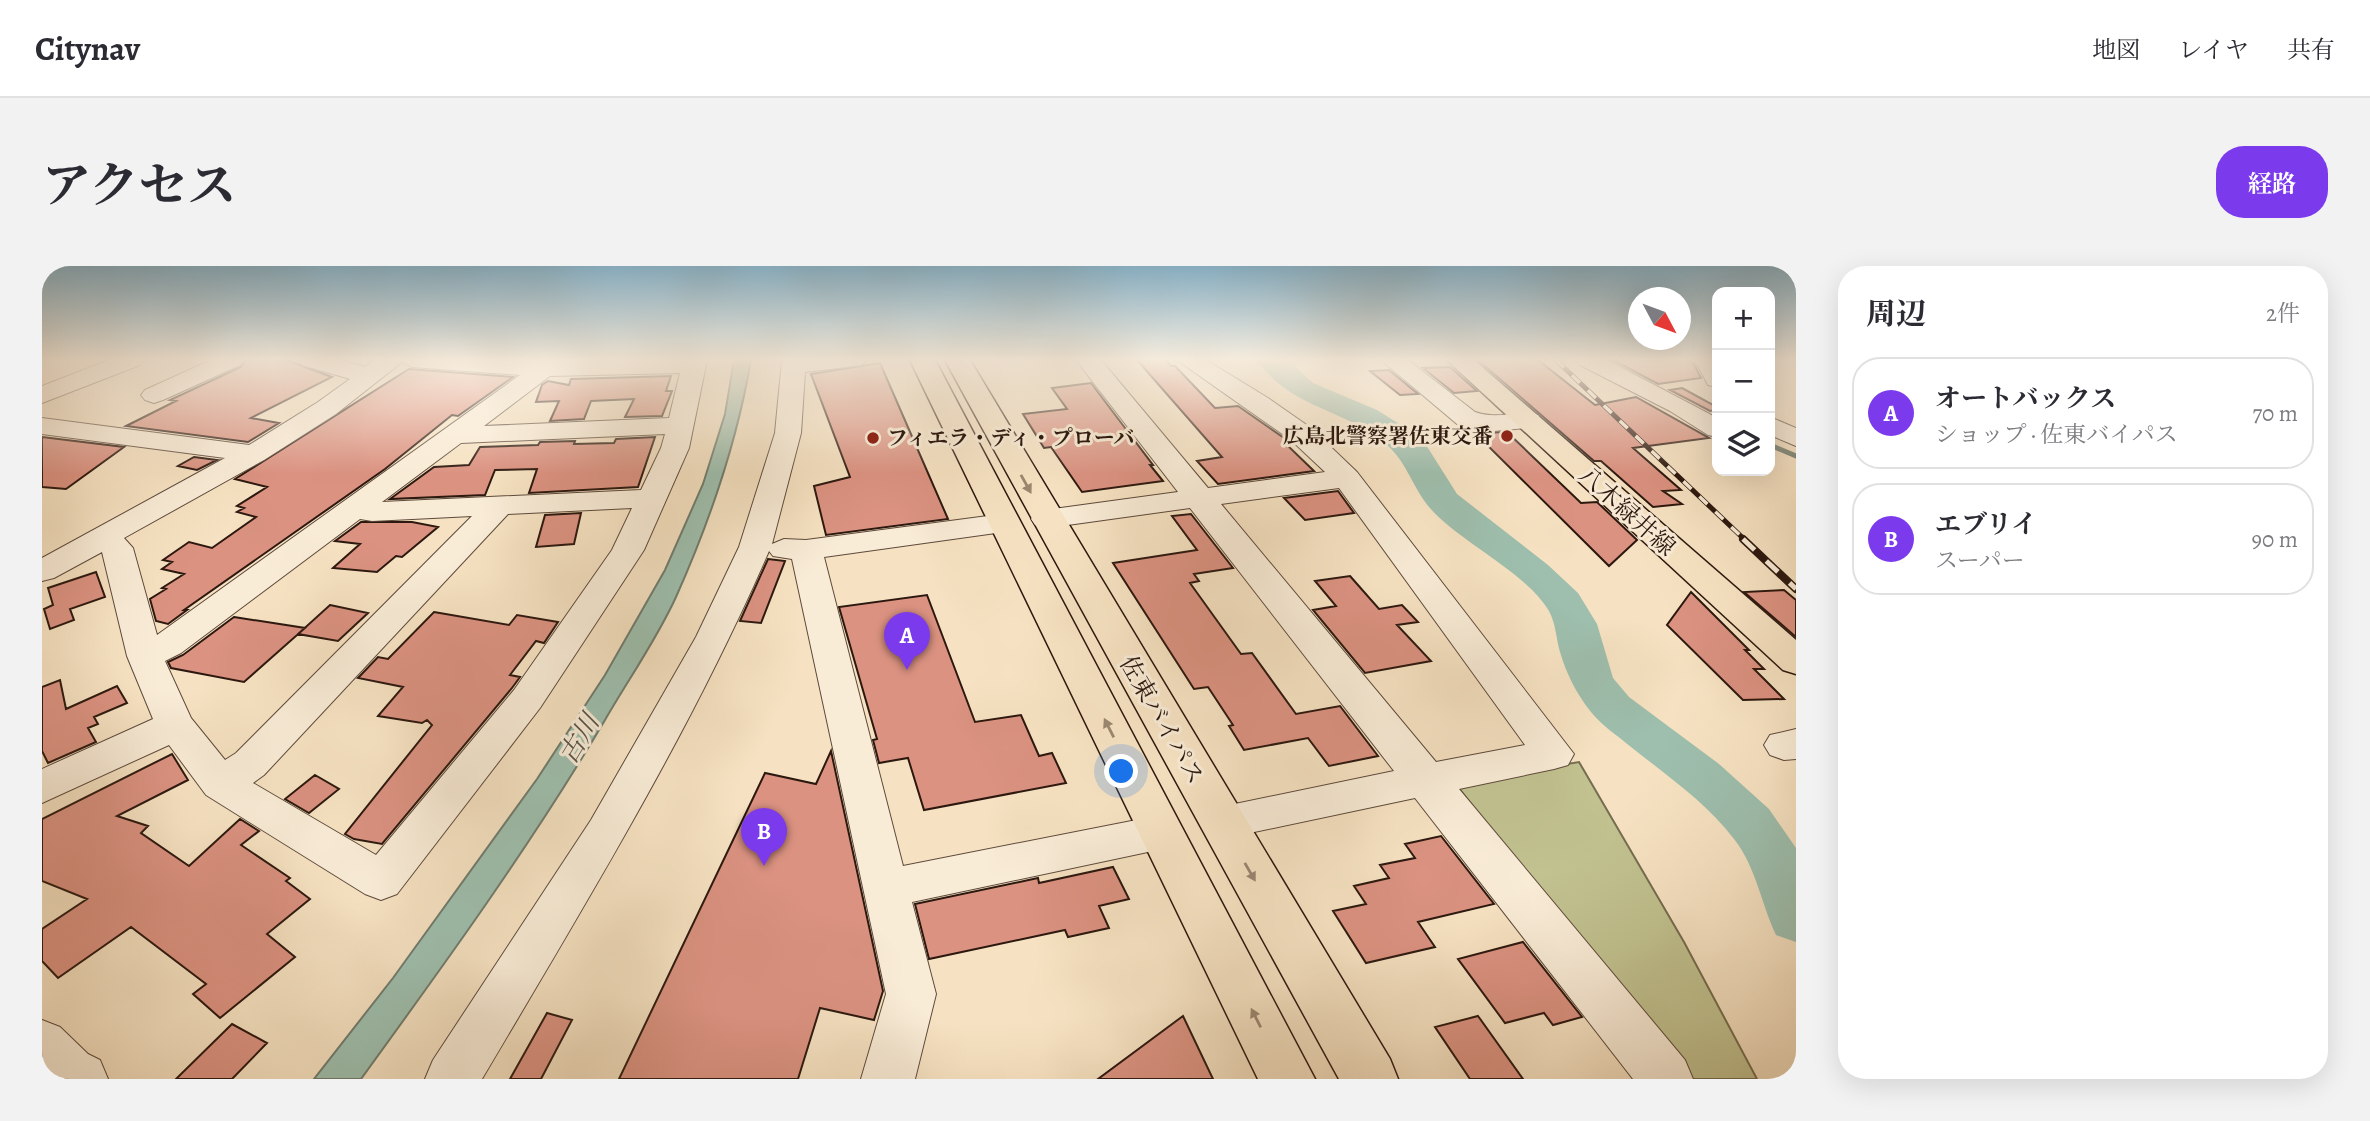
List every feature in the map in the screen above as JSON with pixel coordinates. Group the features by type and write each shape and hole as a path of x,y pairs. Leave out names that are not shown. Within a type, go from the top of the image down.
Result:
{"main road":[{"name":"佐東バイパス","path":"941,398 1287,1079"},
{"name":"佐東バイパス","path":"978,398 1370,1079"},
{"name":"八木緑井線","path":"1503,398 1796,661"}],"street":[{"path":"42,571 254,454 340,398"},
{"path":"145,656 168,645 504,398"},
{"path":"104,538 117,548 145,656 175,725 221,784 381,881 527,699 628,550 675,448 687,398"},
{"path":"452,1079 606,832 714,637 755,547 788,433 791,398"},
{"path":"1118,398 1666,1079"},
{"path":"1221,822 1555,754 1347,478 1301,434 1251,398"},
{"path":"1441,398 1466,418 1483,424 1529,421"},
{"path":"1661,398 1712,426"},
{"path":"1775,409 1796,413"},
{"path":"1655,420 1690,413"},
{"path":"456,435 680,425"},
{"path":"42,426 254,454"},
{"path":"1775,428 1796,438"},
{"path":"1775,444 1796,452"},
{"path":"1046,519 1347,478"},
{"path":"354,509 372,512 651,498"},
{"path":"221,784 250,764 499,506"},
{"path":"755,547 806,550 1003,523"},
{"path":"806,550 911,993 888,1079"},
{"path":"42,787 175,725"},
{"path":"887,888 1162,832"},
{"path":"42,1045 69,1072 81,1079"}],"green space":[{"path":"1579,762 1684,942 1757,1079 1682,1079 1455,783"}],"water":[{"name":"古川","path":"728,398 743,398 711,510 688,568 651,644 577,767 518,858 361,1079 314,1079 393,978 537,779 605,675 665,570 703,484"}],"building":[{"path":"291,398 251,418 279,423 248,442 126,426 176,401 170,400"},
{"path":"363,398 483,398 458,416 452,415 385,469 168,624 156,621 150,599 184,574 162,569 172,562 163,560 189,542 212,548 256,517 237,512 244,508 237,506 267,487 235,479"},
{"path":"537,398 669,398 662,416 625,417 634,399 591,401 584,419 550,421 559,401 536,402"},
{"path":"820,398 895,398 948,519 826,535 814,486 850,477"},
{"path":"1059,398 1102,398 1163,481 1082,492 1051,447 1044,448 1023,414 1067,409"},
{"path":"1170,398 1205,398 1215,408 1238,406 1284,438 1288,443 1286,444 1314,471 1218,484 1197,461 1222,457"},
{"path":"1522,398 1586,398 1595,405 1638,398 1709,438 1633,448 1681,490 1663,491 1682,504 1653,507 1601,461 1594,461"},
{"path":"1685,398 1700,398 1712,404 1712,411"},
{"path":"1507,432 1581,503 1597,502 1637,540 1609,566 1475,433"},
{"path":"42,437 124,447 66,489 42,487"},
{"path":"655,437 638,487 529,493 537,469 495,470 485,495 390,499 434,467 469,465 480,447 538,445 540,442 614,443 616,439"},
{"path":"194,457 217,460 197,470 178,466"},
{"path":"1338,491 1354,513 1305,520 1284,498"},
{"path":"581,513 574,544 536,547 545,515"},
{"path":"1191,514 1233,568 1194,574 1199,581 1190,583 1241,654 1252,653 1296,714 1340,706 1378,756 1329,766 1308,738 1244,750 1229,726 1233,725 1208,687 1194,689 1113,563 1197,550 1172,516"},
{"path":"361,522 412,522 438,527 402,557 396,556 377,572 333,568 360,544 335,541"},
{"path":"768,559 785,561 761,623 740,621"},
{"path":"96,572 105,597 70,609 74,620 50,629 44,609 53,605 48,588"},
{"path":"1350,576 1379,609 1402,605 1418,622 1397,625 1431,661 1365,673 1313,610 1336,606 1315,581"},
{"path":"1784,590 1796,600 1796,637 1744,592"},
{"path":"1691,592 1749,650 1745,650 1764,669 1754,669 1784,699 1743,700 1667,625"},
{"path":"927,595 975,722 1021,715 1039,756 1052,753 1066,783 924,810 908,758 879,763 873,740 877,739 839,607"},
{"path":"330,605 368,613 338,641 298,634"},
{"path":"434,612 509,625 517,615 558,622 544,643 536,641 510,675 520,677 512,688 382,844 354,839 345,834 432,725 427,720 422,723 378,716 403,687 358,678 378,657 388,659"},
{"path":"234,617 305,628 244,682 171,668 168,662 183,655"},
{"path":"60,680 66,709 117,686 127,703 94,717 98,724 88,728 96,742 48,763 42,751 42,687"},
{"path":"831,751 883,991 874,1020 820,1008 798,1079 619,1079 765,773 816,784"},
{"path":"172,754 188,780 117,816 148,826 141,833 189,866 240,819 259,831 241,845 290,878 286,881 310,899 267,934 295,957 220,1018 193,994 206,984 131,927 58,978 42,961 42,929 87,899 42,881 42,819"},
{"path":"315,775 339,789 309,813 285,799"},
{"path":"1441,836 1494,904 1418,922 1435,947 1366,963 1333,911 1366,904 1354,886 1389,878 1380,865 1415,858 1405,844"},
{"path":"1113,867 1129,899 1099,906 1109,928 1068,937 1065,930 929,959 915,904 1038,878 1039,883"},
{"path":"1523,942 1582,1017 1553,1025 1544,1013 1505,1023 1458,959"},
{"path":"547,1013 572,1020 541,1079 510,1079"},
{"path":"1183,1016 1213,1079 1098,1079"},
{"path":"1478,1016 1523,1079 1470,1079 1435,1027"},
{"path":"232,1024 267,1043 232,1079 176,1079"}],"waterway":[{"path":"1322,398 1366,417 1398,437 1416,455 1443,501 1534,573 1564,602 1576,624 1581,650 1593,684 1613,708 1702,777 1751,823 1774,857 1796,918"},
{"path":"1775,447 1796,456"}],"railway":[{"path":"1596,398 1745,540"},
{"path":"1743,539 1796,589"}],"place":[{"name":"広島北警察署佐東交番","path":"1507,436"},
{"name":"フィエラ・ディ・プローバ","path":"873,438"},
{"name":"オートバックス","path":"907,670"},
{"name":"エブリイ","path":"764,866"}]}
